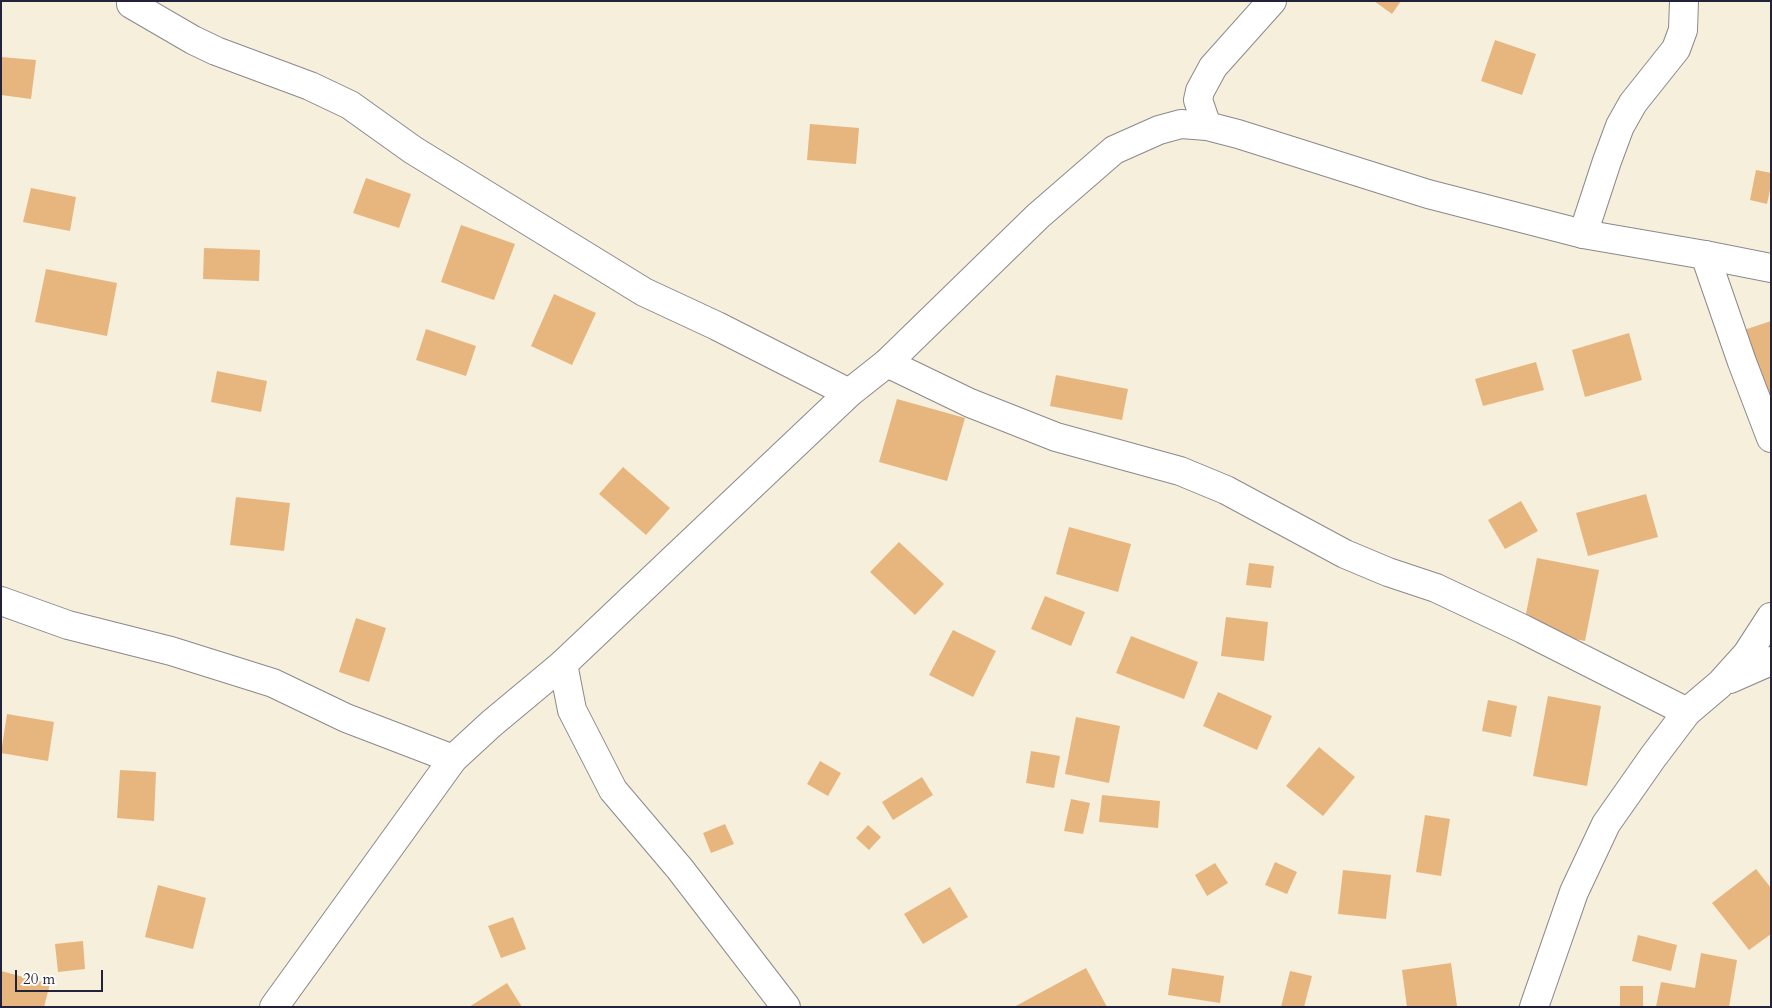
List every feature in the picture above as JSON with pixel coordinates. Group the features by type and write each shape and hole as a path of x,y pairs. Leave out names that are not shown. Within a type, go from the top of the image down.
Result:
{"street":[{"path":"1207,126 1198,100 1200,91 1213,67 1272,1"},
{"path":"1583,234 1620,126 1633,104 1676,49 1683,30 1684,1"},
{"path":"131,4 193,40 216,51 310,86 350,105 413,150 644,292 717,326 849,393"},
{"path":"274,1007 453,759 490,724 563,664 849,393 887,363 1038,216 1114,150 1160,130 1181,124 1207,126 1428,194 1583,234 1771,268"},
{"path":"1705,255 1771,438"},
{"path":"887,363 970,403 1056,437 1180,471 1226,490 1345,554 1388,572 1436,588 1523,629 1688,712"},
{"path":"1,601 68,625 172,651 273,683 346,718 453,759"},
{"path":"1534,1007 1574,892 1606,824 1653,757 1688,712 1720,684 1747,654 1771,616"},
{"path":"1720,684 1771,661"},
{"path":"563,664 572,710 613,790 680,869 786,1007"}],"building":[{"path":"1374,1 1401,1 1392,14"},
{"path":"1495,40 1536,54 1522,95 1481,81"},
{"path":"1,57 36,60 31,99 1,95"},
{"path":"810,124 859,128 856,164 807,160"},
{"path":"1756,170 1771,173 1771,185 1767,204 1750,200"},
{"path":"366,178 411,194 399,228 353,213"},
{"path":"31,188 76,197 70,231 23,222"},
{"path":"461,225 515,244 494,300 441,282"},
{"path":"204,248 260,250 259,281 203,279"},
{"path":"46,269 117,283 107,336 35,322"},
{"path":"554,294 596,313 572,365 531,346"},
{"path":"1771,321 1771,417 1741,331"},
{"path":"426,329 476,346 466,376 416,360"},
{"path":"1629,333 1642,380 1585,397 1572,350"},
{"path":"1536,362 1544,390 1483,406 1475,379"},
{"path":"217,371 267,381 261,412 211,402"},
{"path":"1056,375 1128,389 1122,420 1050,406"},
{"path":"897,399 965,418 947,481 879,462"},
{"path":"623,467 670,508 646,535 599,494"},
{"path":"1646,494 1658,537 1588,556 1576,513"},
{"path":"236,497 290,503 284,551 230,545"},
{"path":"1521,501 1538,531 1505,549 1488,520"},
{"path":"1069,527 1131,544 1118,592 1056,574"},
{"path":"899,542 944,584 915,615 870,572"},
{"path":"1537,558 1599,570 1585,641 1523,629"},
{"path":"1249,563 1274,566 1271,588 1246,585"},
{"path":"1045,596 1085,612 1071,646 1031,629"},
{"path":"1226,617 1268,622 1264,661 1221,656"},
{"path":"356,618 386,628 369,682 339,672"},
{"path":"953,630 996,651 973,697 929,675"},
{"path":"1131,636 1198,662 1184,699 1116,673"},
{"path":"1218,692 1272,716 1257,750 1203,726"},
{"path":"1548,696 1601,706 1587,786 1533,776"},
{"path":"1488,700 1517,706 1511,737 1482,731"},
{"path":"7,714 54,722 48,761 1,753"},
{"path":"1076,717 1120,726 1109,783 1065,774"},
{"path":"1319,747 1355,777 1323,816 1286,786"},
{"path":"1031,751 1060,756 1054,788 1026,783"},
{"path":"820,761 841,773 828,796 807,784"},
{"path":"120,770 156,772 154,821 117,818"},
{"path":"922,777 933,795 893,820 882,802"},
{"path":"1102,795 1160,801 1158,828 1099,822"},
{"path":"1071,799 1090,803 1083,834 1064,831"},
{"path":"1425,815 1450,819 1441,876 1416,872"},
{"path":"725,824 734,844 711,853 703,833"},
{"path":"868,825 881,837 869,850 856,838"},
{"path":"1275,862 1297,872 1287,894 1265,885"},
{"path":"1215,863 1228,883 1207,896 1195,875"},
{"path":"1756,869 1771,888 1771,934 1749,950 1712,903"},
{"path":"1343,870 1391,875 1386,919 1338,914"},
{"path":"158,885 206,898 193,949 145,937"},
{"path":"950,887 968,917 923,944 904,914"},
{"path":"513,917 526,949 501,958 488,926"},
{"path":"1638,935 1677,945 1671,971 1632,961"},
{"path":"83,941 85,969 58,972 55,944"},
{"path":"1701,953 1737,960 1729,1007 1656,1007 1661,982 1695,988"},
{"path":"1451,963 1457,1006 1407,1007 1402,970"},
{"path":"1086,968 1107,1007 1014,1007"},
{"path":"1172,968 1224,976 1220,1003 1168,995"},
{"path":"1,971 50,984 44,1007 1,1007"},
{"path":"1290,971 1312,976 1304,1007 1281,1007"},
{"path":"507,983 522,1007 469,1007"},
{"path":"1620,986 1643,986 1643,1007 1620,1007"}]}
